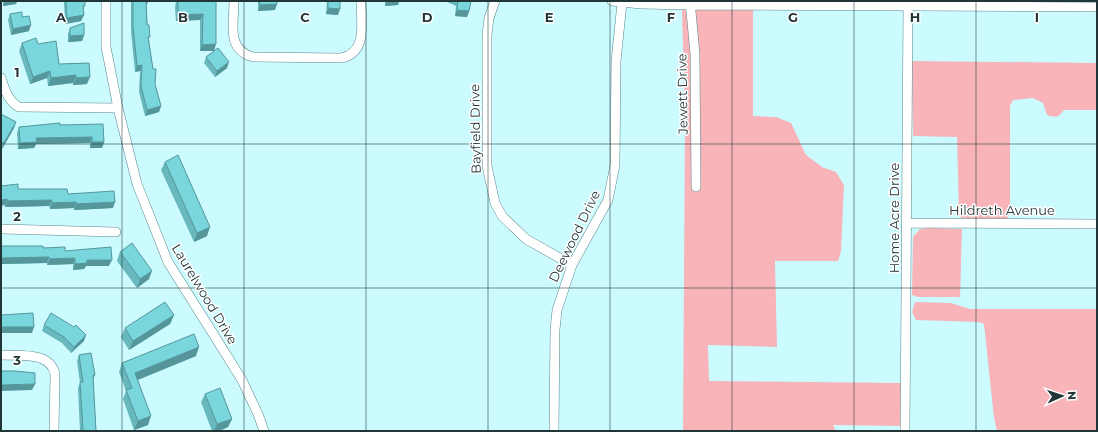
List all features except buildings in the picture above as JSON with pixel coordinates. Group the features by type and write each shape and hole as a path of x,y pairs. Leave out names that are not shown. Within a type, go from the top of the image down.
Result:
{"street":[{"name":"Laurelwood Drive","path":"106,1 106,47 118,108 137,184 168,262 242,380 258,414 264,431"},
{"path":"234,1 234,42 238,50 245,55 253,57 341,58 354,53 359,47 361,40 361,1"},
{"name":"Bayfield Drive","path":"495,1 489,18 487,35 487,166 495,202 502,216 526,239 572,265"},
{"path":"612,1 622,3 1097,7"},
{"name":"Deewood Drive","path":"554,431 555,330 557,310 572,265 608,200 615,165 616,61 622,3"},
{"name":"Jewett Drive","path":"690,3 695,54 696,187"},
{"name":"Home Acre Drive","path":"906,431 908,6"},
{"path":"1,78 6,93 13,104 26,108 118,108"},
{"name":"Hildreth Avenue","path":"907,223 1097,224"},
{"path":"1,229 116,232"},
{"path":"1,355 36,357 49,362 54,367 54,431"}],"shaded area":[{"path":"682,9 753,9 753,116 776,117 791,123 806,155 822,167 836,172 844,185 841,251 838,261 775,261 777,347 708,345 709,381 902,383 902,426 833,425 836,431 683,431 685,124"},
{"path":"912,61 1097,63 1097,110 1064,110 1059,115 1053,116 1047,115 1043,103 1033,98 1013,100 1010,106 1010,212 1007,219 962,219 959,215 957,137 913,136"},
{"path":"920,229 962,229 960,297 918,297 912,295 913,237"},
{"path":"915,302 951,303 970,309 1097,309 1097,431 997,431 994,418 984,324 978,322 916,320 912,312"}]}
